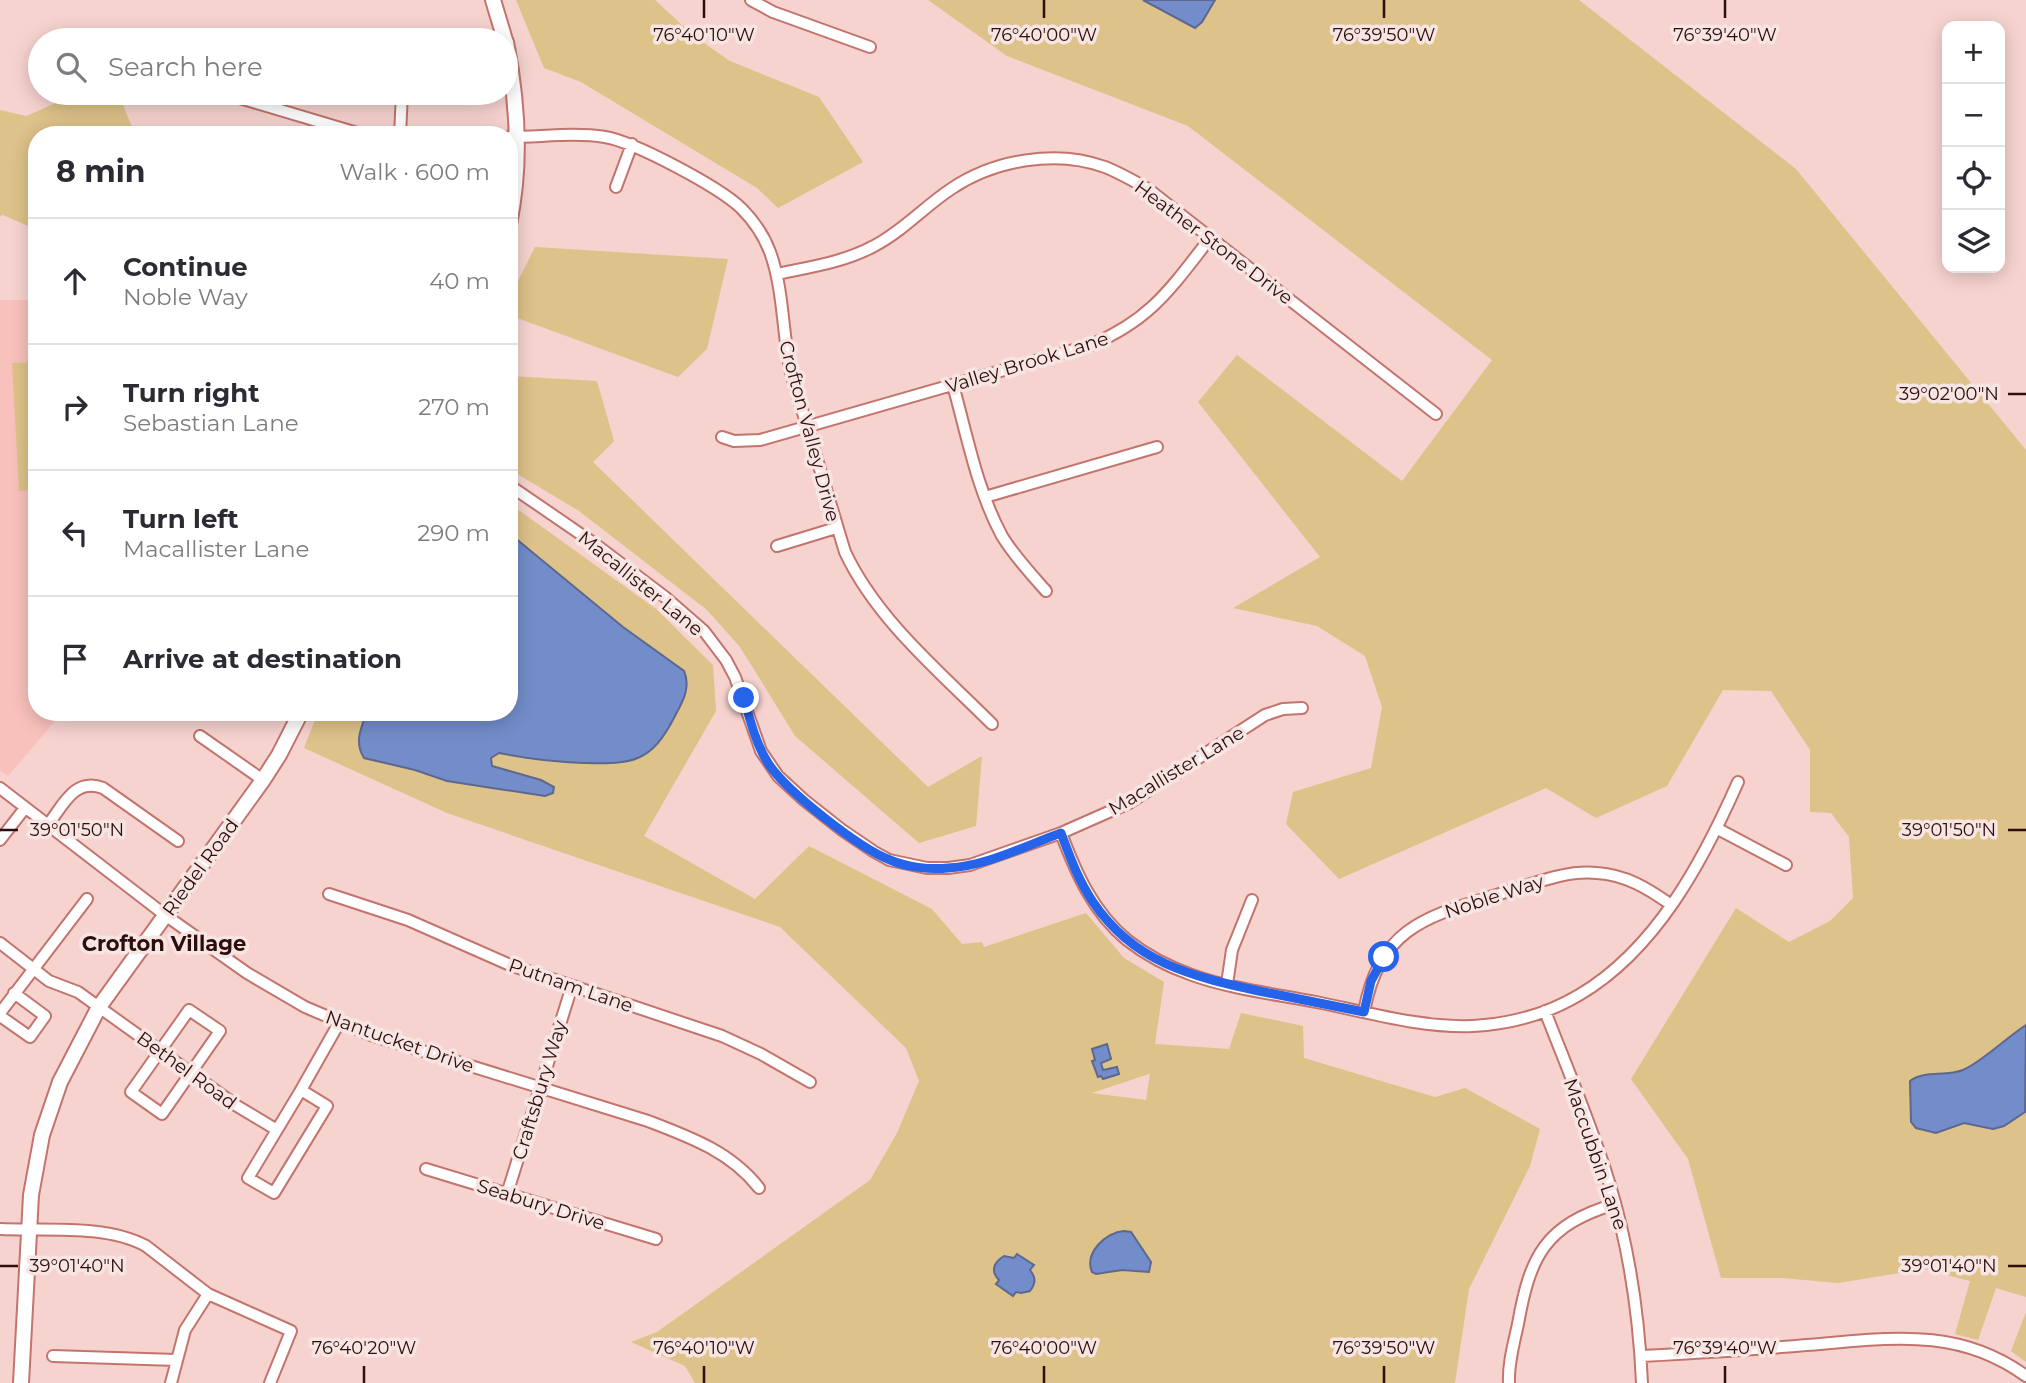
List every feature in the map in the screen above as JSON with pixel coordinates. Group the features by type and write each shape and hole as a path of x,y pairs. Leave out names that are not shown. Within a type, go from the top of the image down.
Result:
{"street":[{"path":"493,0 502,28"},
{"path":"751,0 773,12 870,47"},
{"path":"263,105 334,126"},
{"path":"400,126 401,105"},
{"path":"514,126 516,105"},
{"name":"Crofton Valley Drive","path":"518,137 596,136 632,145 723,193 739,206 764,238 777,274 786,353 836,528 855,573 875,604 992,724"},
{"path":"616,187 632,145"},
{"name":"Heather Stone Drive","path":"777,274 838,261 865,251 895,233 938,198 966,180 998,167 1036,160 1079,161 1103,166 1148,189 1436,414"},
{"name":"Valley Brook Lane","path":"722,438 748,442 806,428 1091,345 1144,316 1163,298 1211,237"},
{"path":"953,385 985,497 1002,536 1046,592"},
{"path":"985,497 1157,447"},
{"name":"Macallister Lane","path":"518,491 595,544 665,597 704,631 736,677 761,751 773,770 804,800 873,851 908,865 948,868 970,865 1061,833 1129,803 1265,715 1283,709 1302,708"},
{"path":"777,546 836,528"},
{"name":"Riedel Road","path":"21,1383 28,1230 36,1162 49,1110 77,1046 99,1007 263,780 296,721"},
{"path":"200,736 263,780"},
{"path":"1061,833 1082,885 1100,912 1118,932 1141,950 1171,967 1207,980 1425,1023 1454,1026 1497,1023 1545,1011 1579,995 1617,967 1650,933 1691,875 1718,829 1738,782"},
{"path":"47,826 75,790 87,784 103,788 178,841"},
{"name":"Nantucket Drive","path":"0,788 165,915 276,991 339,1023 381,1039 648,1121 690,1137 731,1159 746,1171 759,1188"},
{"path":"0,839 25,808"},
{"path":"1718,829 1786,865"},
{"name":"Noble Way","path":"1364,1012 1371,981 1388,950 1412,927 1436,915 1556,876 1586,872 1610,874 1634,881 1670,904"},
{"name":"Putnam Lane","path":"329,894 408,920 510,965 722,1036 761,1054 810,1082"},
{"path":"13,993 45,1016 30,1037 0,1014 13,993 86,899"},
{"path":"1227,984 1232,950 1252,900"},
{"name":"Bethel Road","path":"0,943 49,981 78,992 237,1106 277,1130"},
{"name":"Craftsbury Way","path":"507,1194 572,986"},
{"path":"189,1010 220,1031 191,1073 162,1114 131,1092 189,1010"},
{"name":"Maccubbin Lane","path":"1545,1011 1602,1160 1615,1204 1633,1285 1642,1383"},
{"path":"301,1090 327,1106 274,1193 248,1178 339,1023"},
{"name":"Seabury Drive","path":"426,1168 656,1239"},
{"path":"1508,1383 1524,1287 1539,1254 1551,1238 1575,1220 1615,1204"},
{"path":"0,1229 102,1232 135,1240 159,1255 208,1294 291,1331 270,1383"},
{"path":"171,1383 185,1330 208,1294"},
{"path":"1641,1356 1894,1337 1944,1341 2005,1361 2026,1376"},
{"path":"53,1356 176,1360"}],"shaded area":[{"path":"516,0 655,0 694,36 730,61 819,97 863,162 778,208 757,188 581,82 544,68"},
{"path":"928,0 1579,0 1796,169 2026,450 2026,1297 1996,1288 1978,1340 1955,1334 1970,1281 1924,1269 1838,1283 1782,1278 1721,1278 1688,1159 1631,1079 1736,908 1789,942 1830,921 1853,898 1849,837 1831,813 1810,812 1810,750 1771,691 1723,690 1667,786 1596,818 1546,788 1339,879 1286,824 1293,792 1371,768 1382,707 1365,656 1317,626 1233,608 1320,557 1198,402 1237,355 1402,481 1492,360 1188,126 1007,56"},
{"path":"51,105 123,105 132,126 28,126 28,226 0,216 0,110 26,116"},
{"path":"535,247 728,259 707,349 678,377 518,318 518,281"},
{"path":"0,300 28,300 28,721 55,721 8,776 0,770"},
{"path":"28,362 28,490 19,491 12,363"},
{"path":"518,377 597,381 614,441 593,462 928,787 982,756 976,826 919,843 795,736 740,647 707,610 579,511 518,474"},
{"path":"518,509 656,609 713,665 716,711 644,836 755,899 809,846 932,909 962,944 982,942 984,947 1086,913 1124,958 1164,982 1155,1044 1229,1049 1241,1013 1303,1026 1304,1058 1435,1097 1465,1088 1540,1129 1530,1166 1469,1289 1455,1383 695,1383 685,1366 631,1342 657,1332 870,1180 897,1133 919,1081 906,1048 780,927 447,813 304,748 314,721 518,721","holes":["1150,1074 1146,1100 1092,1093"]},
{"path":"2026,1312 2026,1362 2011,1351"}],"water":[{"path":"1143,0 1215,0 1202,22 1195,28"},
{"path":"518,540 623,627 684,671 687,683 681,705 666,732 649,752 639,758 616,763 573,763 499,753 491,758 492,766 541,780 554,787 553,793 545,796 447,781 364,758 359,746 364,721 518,721"},
{"path":"2026,1025 2025,1112 2004,1126 1993,1129 1964,1123 1936,1133 1916,1128 1911,1122 1910,1081 1922,1076 1963,1070"},
{"path":"1107,1044 1111,1059 1101,1063 1103,1070 1117,1067 1119,1074 1103,1079 1098,1077 1092,1061 1095,1060 1092,1049"},
{"path":"1131,1232 1151,1262 1149,1272 1092,1272 1091,1258 1098,1245 1110,1235"},
{"path":"1017,1254 1034,1265 1030,1270 1034,1280 1030,1291 1016,1292 1013,1296 996,1284 999,1280 994,1270 1001,1258 1014,1258"}],"district":[{"name":"Crofton Village","path":"164,944"}],"route":[{"path":"744,698 761,751 778,776 842,830 889,860 927,868 970,865 1061,833 1075,872 1109,923 1155,959 1191,975 1364,1012 1371,981 1384,957"}]}
